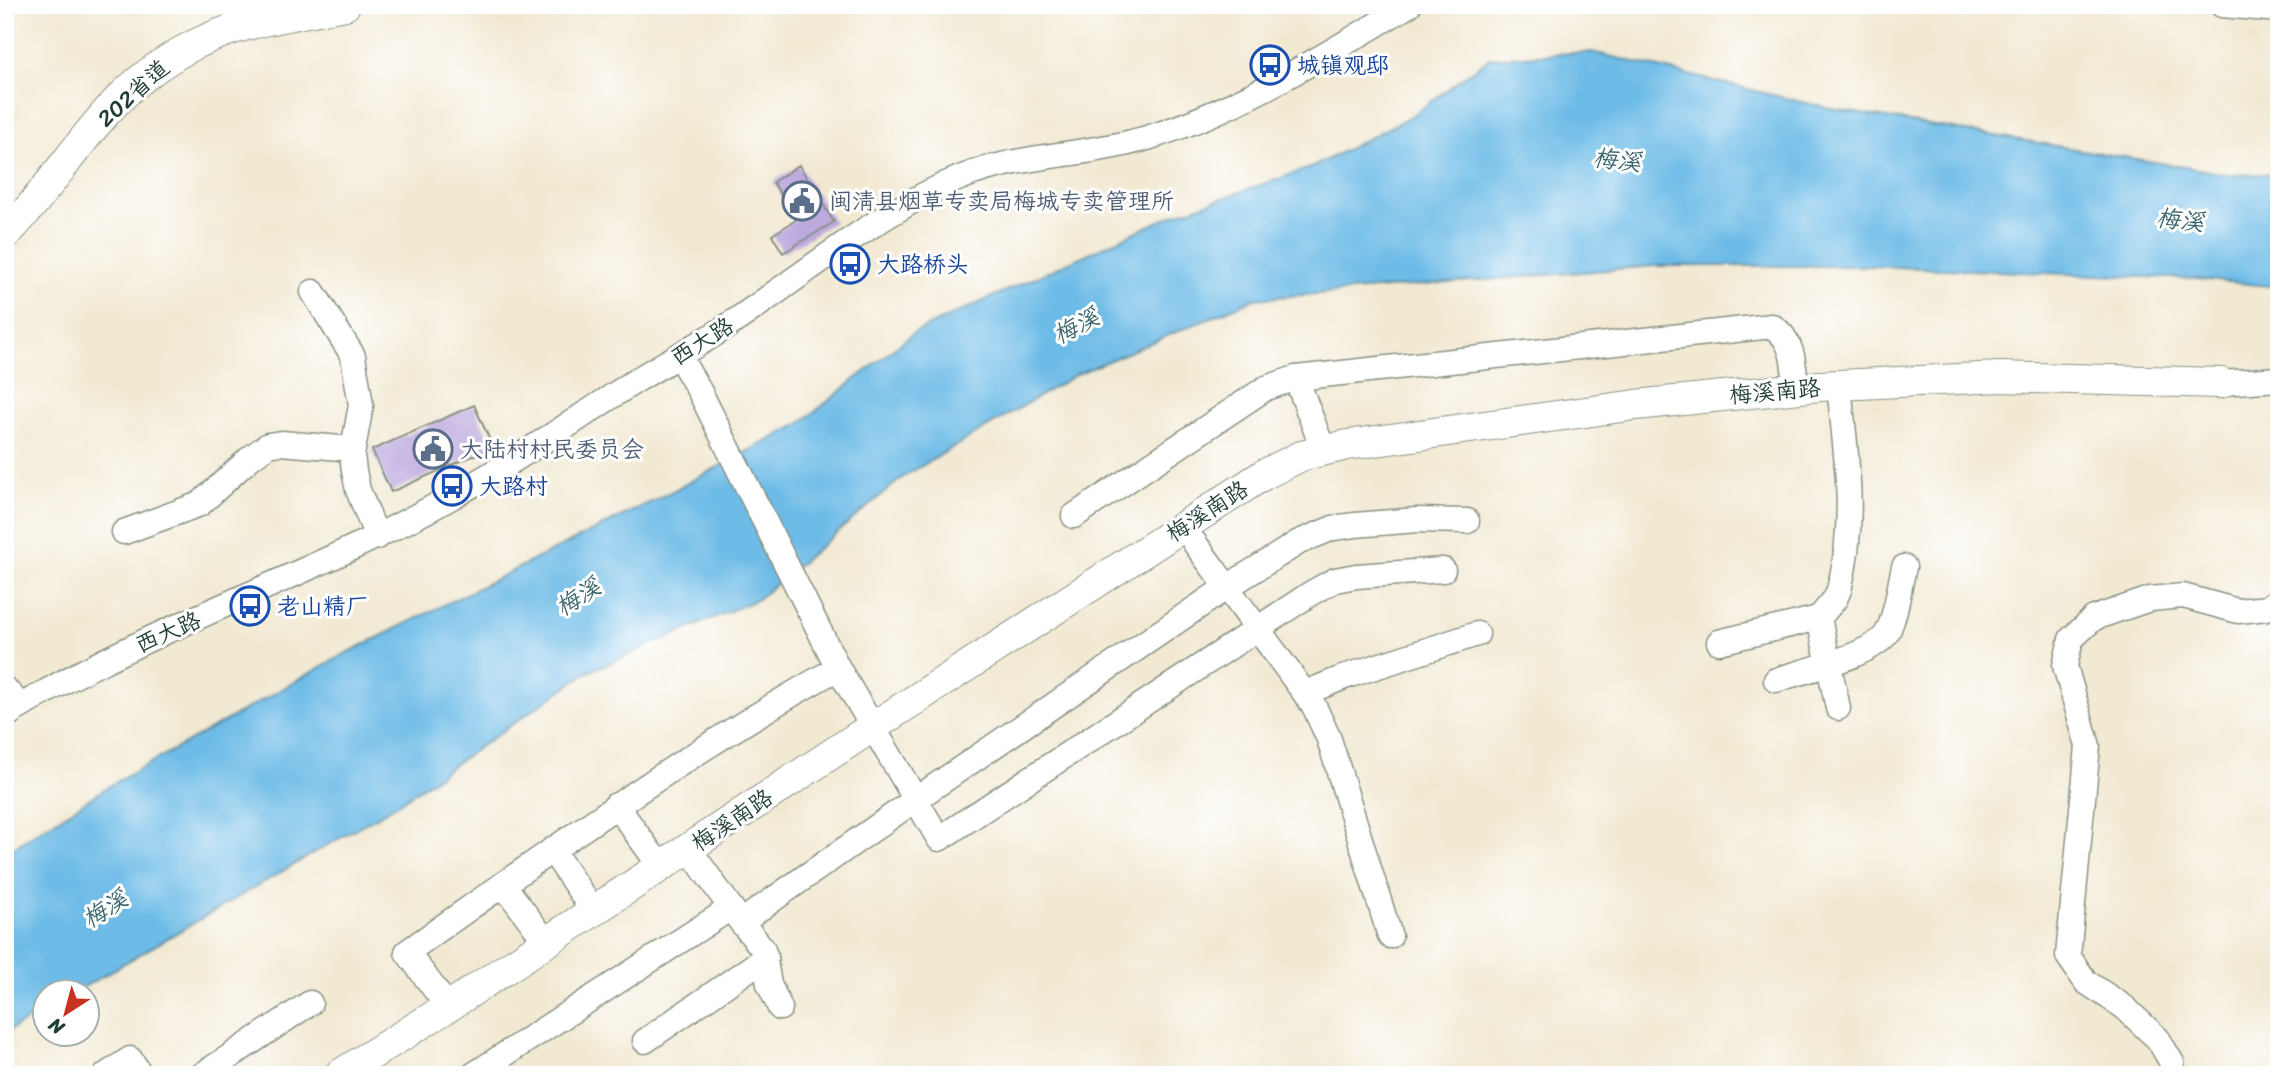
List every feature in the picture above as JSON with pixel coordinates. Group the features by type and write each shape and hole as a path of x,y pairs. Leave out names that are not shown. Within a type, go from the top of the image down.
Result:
{"main road":[{"name":"202省道","path":"5,235 116,102 152,71 188,49 250,24 345,5"},
{"name":"梅溪南路","path":"876,735 1289,482 1313,471 1360,459 1839,390 2000,377 2221,383"},
{"name":"梅溪南路","path":"376,1075 694,856 1263,475 1301,456 1323,449 1636,405 1796,388 1839,390"},
{"name":"梅溪南路","path":"340,1075 661,867 694,856"}],"street":[{"name":"西大路","path":"10,704 377,537 487,477 725,327 867,230 949,182 986,167 1088,152 1126,144 1170,130 1263,89 1409,5"},
{"path":"2222,5 2279,10"},
{"path":"313,292 353,356 361,405 353,449 354,471 358,490 377,537"},
{"path":"1074,516 1266,388 1296,378 1772,326 1784,337 1793,357 1796,388"},
{"path":"679,356 700,392 838,668 939,839 1335,580 1443,570"},
{"path":"1296,378 1323,449"},
{"name":"梅溪南路","path":"2221,383 2279,379"},
{"path":"1719,642 1819,618 1835,600 1839,590 1851,506 1839,390"},
{"path":"124,532 200,504 268,445 281,443 353,449"},
{"path":"473,1075 736,915 915,799 1227,587 1299,542 1333,528 1388,521 1467,521"},
{"path":"1194,542 1314,706 1329,739 1390,936"},
{"path":"1776,680 1864,651 1883,639 1889,629 1903,567"},
{"path":"2171,1075 2172,1063 2158,1039 2124,1007 2086,982 2068,956 2088,746 2066,666 2071,639 2094,618 2150,599 2183,596 2238,611 2267,608 2279,599"},
{"path":"1819,618 1838,708"},
{"path":"1305,692 1477,634"},
{"path":"448,1007 407,952 616,805 775,703 838,668"},
{"path":"616,805 661,867"},
{"path":"552,850 594,912"},
{"path":"694,856 763,949 769,984 780,1008"},
{"path":"503,884 547,943"},
{"path":"645,1041 766,957"},
{"path":"202,1075 310,1003"},
{"path":"106,1075 130,1059 141,1075"}],"water":[{"name":"梅溪","path":"1592,52 1832,109 2233,175 2279,174 2279,287 2196,279 1869,266 1655,266 1254,299 1077,374 903,477 758,599 586,673 393,807 99,978 32,978 32,1017 5,1033 5,853 109,786 341,656 659,498 798,425 915,332 1173,215 1313,167 1413,115 1489,58"}],"building":[{"name":"闽清县烟草专卖局梅城专卖管理所","path":"799,165 834,222 783,253 772,235 796,220 773,182"},
{"name":"大陆村村民委员会","path":"474,405 493,447 391,492 372,450"}],"place":[{"name":"城镇观邸","path":"1270,65"},
{"name":"闽清县烟草专卖局梅城专卖管理所","path":"802,201"},
{"name":"大路桥头","path":"850,264"},
{"name":"大陆村村民委员会","path":"433,449"},
{"name":"大路村","path":"452,486"},
{"name":"老山精厂","path":"250,606"}]}
